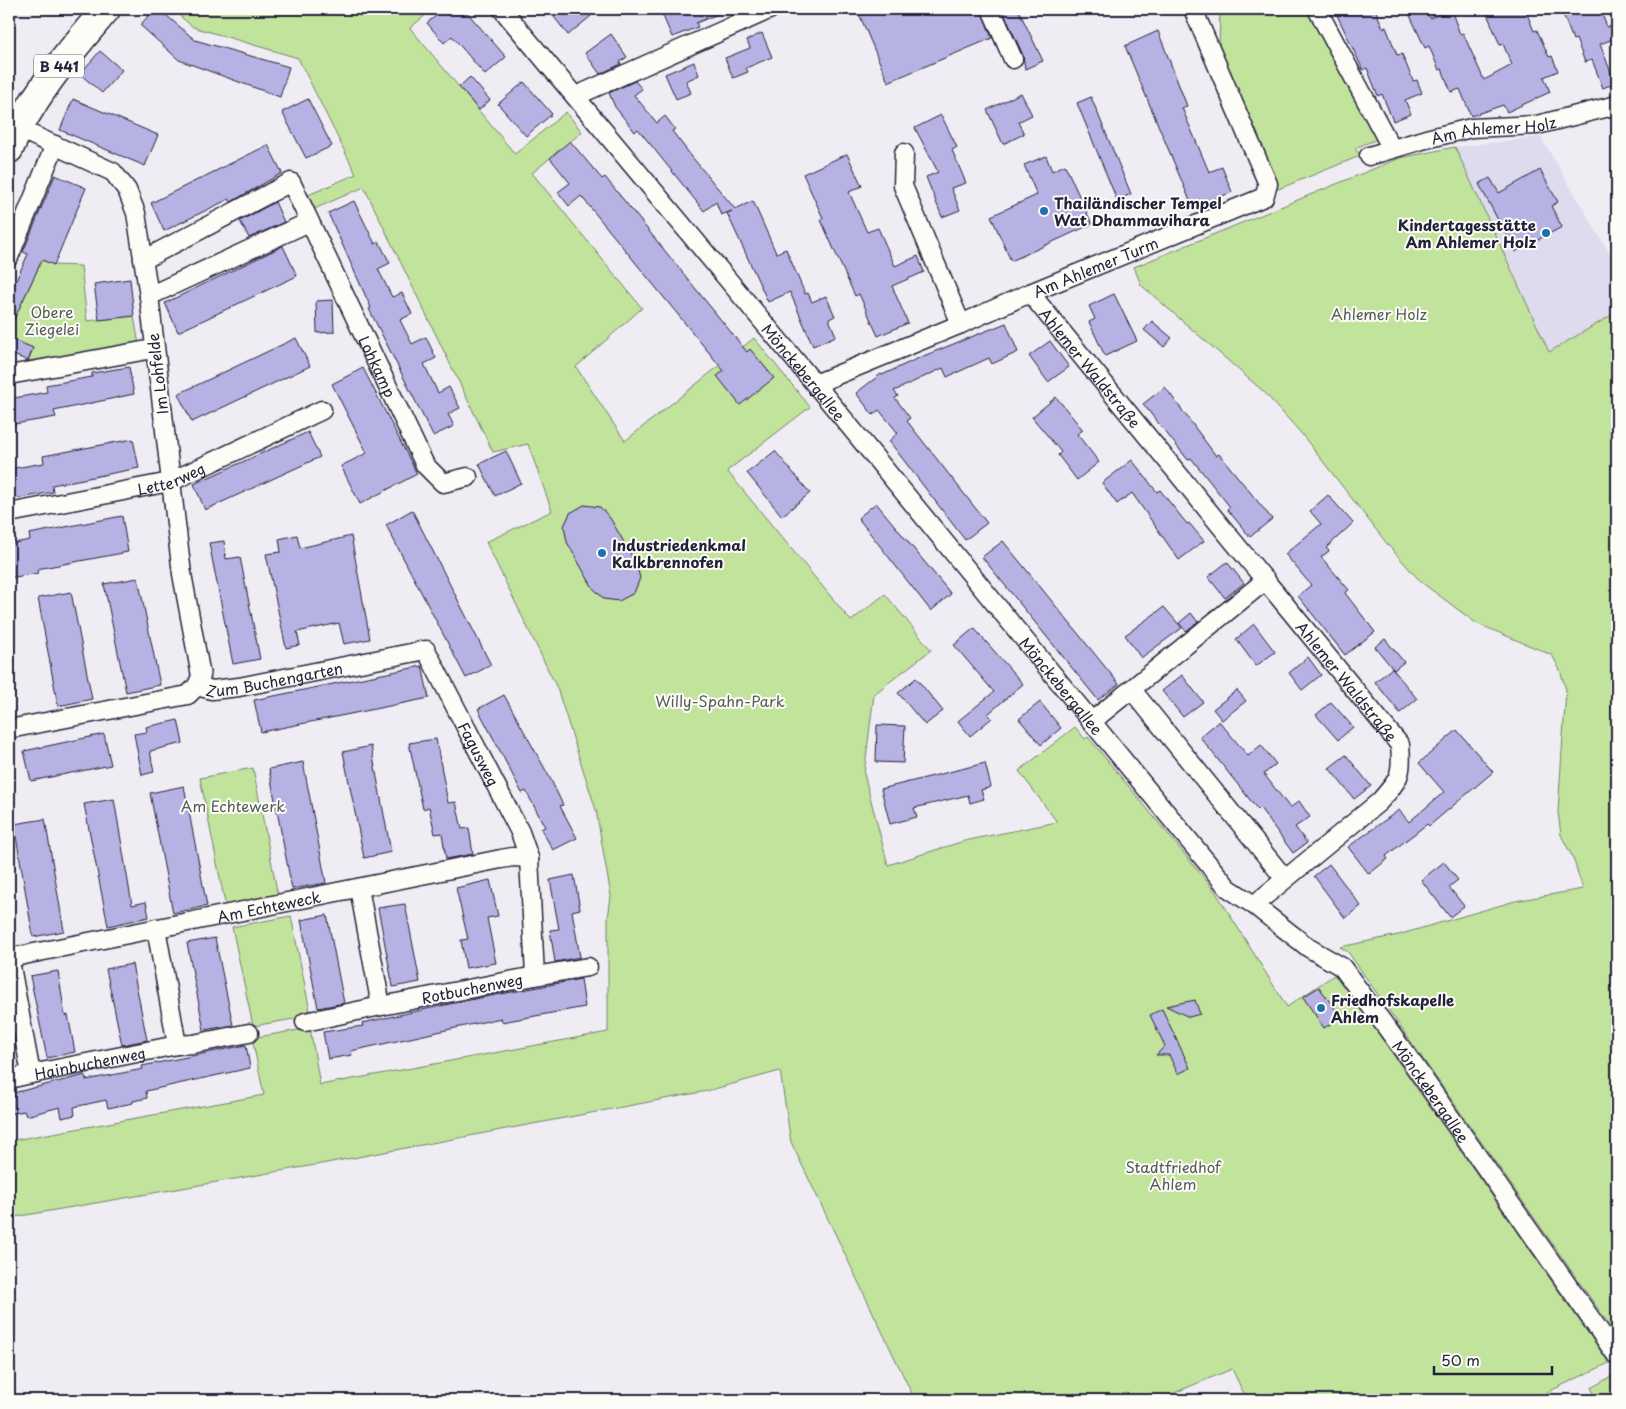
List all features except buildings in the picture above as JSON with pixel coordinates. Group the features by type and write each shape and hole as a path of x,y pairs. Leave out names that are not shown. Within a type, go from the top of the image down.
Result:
{"main road":[{"name":"B 441","path":"12,135 38,94 106,9"}],"street":[{"name":"Mönckebergallee","path":"502,9 815,384 1228,888 1254,905 1309,948 1342,967 1411,1061 1617,1356"},
{"path":"576,96 771,9"},
{"path":"991,9 1013,59"},
{"name":"Am Ahlemer Turm","path":"815,384 961,324 1030,292 1264,197 1268,184 1193,9"},
{"path":"1317,9 1392,149"},
{"name":"Am Ahlemer Holz","path":"1369,156 1471,128 1537,126 1617,105"},
{"name":"Im Lohfelde","path":"12,135 55,146 113,172 127,190 136,213 144,260 153,348 182,574 201,676 197,686"},
{"path":"9,256 55,146"},
{"path":"904,153 903,186 961,324"},
{"name":"Lohkamp","path":"144,260 291,182 425,465 443,483 468,477"},
{"path":"148,296 309,222"},
{"name":"Ahlemer Waldstraße","path":"1030,292 1400,745 1402,768 1391,789 1379,802 1254,905"},
{"path":"9,375 153,348"},
{"name":"Letterweg","path":"9,513 170,482 322,410"},
{"path":"1091,722 1266,580"},
{"name":"Zum Buchengarten","path":"9,729 188,694 197,686 212,690 239,687 426,650"},
{"name":"Fagusweg","path":"426,650 520,832 529,858"},
{"path":"1132,690 1285,879"},
{"name":"Am Echteweck","path":"9,957 501,859 529,858"},
{"name":"Rotbuchenweg","path":"305,1022 535,976 529,858"},
{"path":"359,888 381,1006"},
{"path":"156,928 177,1045"},
{"name":"Hainbuchenweg","path":"9,957 31,1074 177,1045 193,1044 249,1033"},
{"path":"535,976 588,967"},
{"path":"9,1078 31,1074"}],"shaded area":[{"name":"Kindertagesstätte Am Ahlemer Holz","path":"1541,137 1617,266 1617,312 1549,352 1455,147"}],"green space":[{"path":"187,9 433,9 410,28 515,154 566,112 582,132 532,173 642,308 576,367 625,441 754,338 810,407 727,471 851,621 885,594 931,650 874,694 864,774 888,865 964,841 1057,822 1019,771 1075,727 1085,739 1088,737 1215,891 1287,1007 1334,975 1348,990 1609,1363 1531,1400 1247,1400 1232,1369 1157,1400 915,1400 791,1142 780,1071 707,1091 321,1164 9,1218 9,1141 264,1095 252,1038 310,1028 320,1085 608,1032 608,918 611,896 596,810 557,688 486,542 552,511 528,444 493,452 364,187 312,210 306,196 356,174 298,58 193,27 180,16"},
{"path":"1220,9 1311,9 1380,138 1355,148 1360,156 1276,190 1219,49"},
{"name":"Ahlemer Holz","path":"1455,147 1549,352 1617,312 1617,1336 1348,952 1340,947 1398,935 1515,901 1583,889 1573,858 1561,835 1558,812 1566,690 1560,670 1552,655 1476,623 1421,582 1388,545 1300,432 1264,392 1141,285 1134,267 1400,158"},
{"name":"Obere Ziegelei","path":"42,260 54,265 81,266 87,321 134,316 139,345 28,361 33,348 9,338 9,329"},
{"name":"Am Echtewerk","path":"253,768 279,901 226,908 200,778"},
{"path":"291,916 311,1016 253,1026 232,927"},
{"path":"1617,1373 1617,1400 1598,1400 1591,1388"}],"place":[{"name":"Thailändischer Tempel Wat Dhammavihara","path":"1044,211"},
{"name":"Kindertagesstätte Am Ahlemer Holz","path":"1546,233"},
{"name":"Industriedenkmal Kalkbrennofen","path":"602,553"},
{"name":"Friedhofskapelle Ahlem","path":"1321,1008"}],"park label":[{"name":"Willy-Spahn-Park","path":"720,700"},
{"name":"Stadtfriedhof Ahlem","path":"1173,1174"}]}
